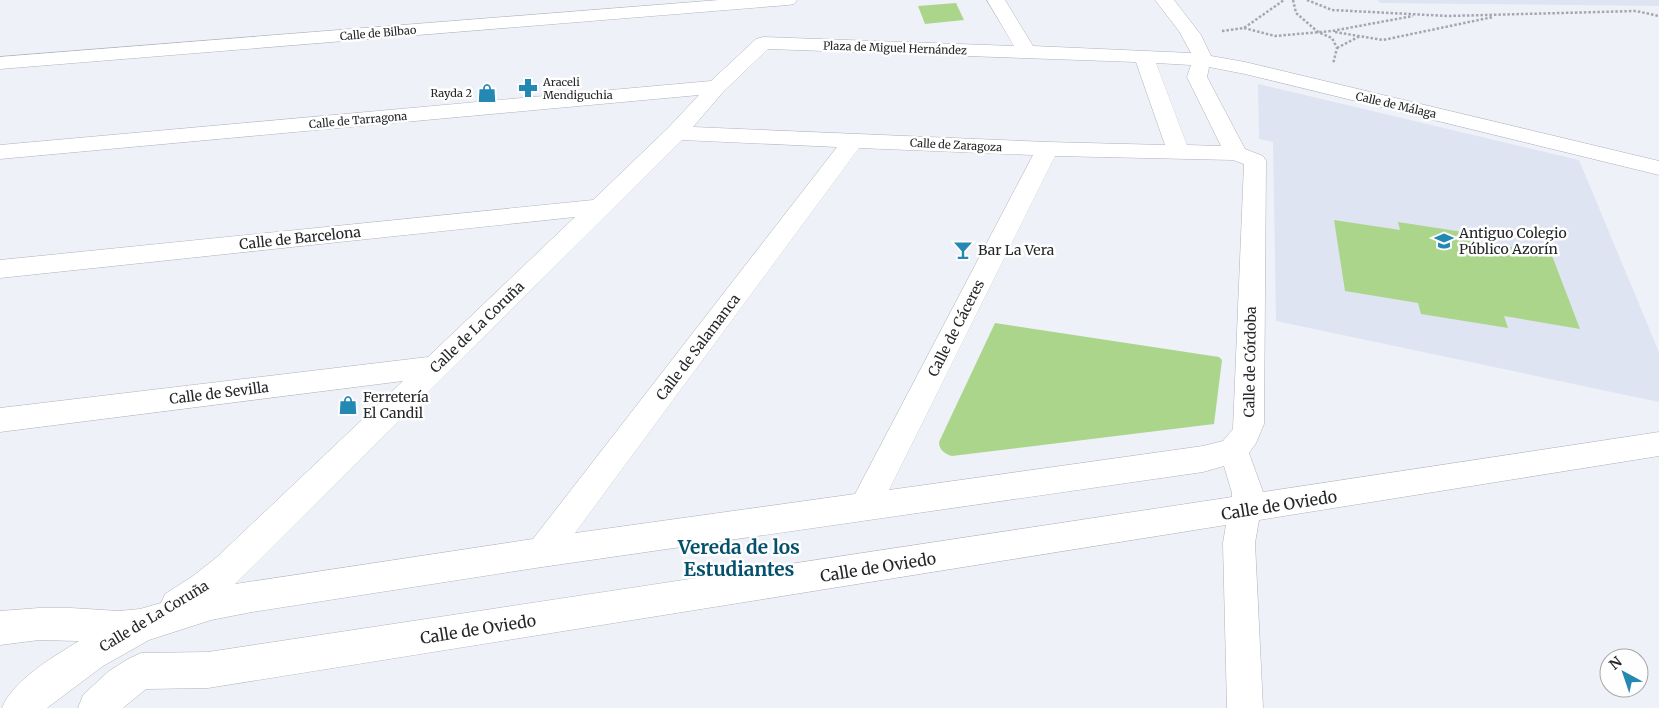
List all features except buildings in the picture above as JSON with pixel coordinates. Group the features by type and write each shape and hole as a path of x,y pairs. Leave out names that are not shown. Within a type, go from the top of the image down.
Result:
{"street":[{"path":"758,19 788,0"},
{"path":"996,0 1027,52"},
{"path":"1164,0 1191,34 1199,47 1203,60"},
{"name":"Plaza de Miguel Hernández","path":"758,19 1027,52 1203,60"},
{"name":"Calle de Bilbao","path":"0,63 758,19"},
{"name":"Calle de La Coruña","path":"20,708 59,675 116,639 187,600 220,575 438,366 676,133 717,87 758,19"},
{"path":"1144,56 1178,151"},
{"name":"Calle de Málaga","path":"1203,60 1659,168"},
{"name":"Calle de Córdoba","path":"1203,60 1197,77 1236,153 1255,161 1249,424 1246,434 1233,452"},
{"name":"Calle de Tarragona","path":"0,152 717,87"},
{"name":"Calle de Zaragoza","path":"676,133 1047,149 1236,153"},
{"name":"Calle de Salamanca","path":"542,552 853,141"},
{"name":"Calle de Cáceres","path":"865,506 1047,149"},
{"name":"Calle de Barcelona","path":"0,269 600,207"},
{"name":"Calle de Sevilla","path":"0,420 438,366"},
{"name":"Calle de Oviedo","path":"141,671 208,670 1659,444"},
{"path":"0,628 39,624 71,624 119,628 140,626 180,613 232,600 542,552 1203,459 1233,452 1239,464 1248,493 1240,532 1245,708"},
{"path":"96,708 122,684 141,671 140,626"}],"path":[{"path":"1244,28 1284,0"},
{"path":"1293,0 1296,13 1318,32 1332,38 1337,48 1327,88"},
{"path":"1307,0 1332,10 1420,15 1504,15 1636,11 1659,16"},
{"path":"1191,34 1244,28 1275,36 1332,31 1420,15"},
{"path":"1332,31 1383,40 1504,15"},
{"path":"1337,48 1360,36"}],"shaded area":[{"path":"1378,0 1659,0 1659,6 1380,3"},
{"name":"Antiguo Colegio Público Azorín","path":"1258,84 1579,160 1659,352 1659,402 1276,321 1273,142 1259,139"}],"green space":[{"path":"956,3 964,20 925,24 918,6"},
{"path":"1334,220 1400,230 1398,222 1476,234 1478,242 1551,253 1580,329 1504,316 1508,328 1421,314 1418,303 1345,291"},
{"path":"995,323 1219,357 1222,360 1214,424 952,456 947,454 941,449 939,442"}],"place":[{"name":"Araceli Mendiguchia","path":"528,88"},
{"name":"Rayda 2","path":"487,93"},
{"name":"Antiguo Colegio Público Azorín","path":"1444,241"},
{"name":"Bar La Vera","path":"963,250"},
{"name":"Ferretería El Candil","path":"348,405"}],"district":[{"name":"Vereda de los Estudiantes","path":"739,558"}]}
